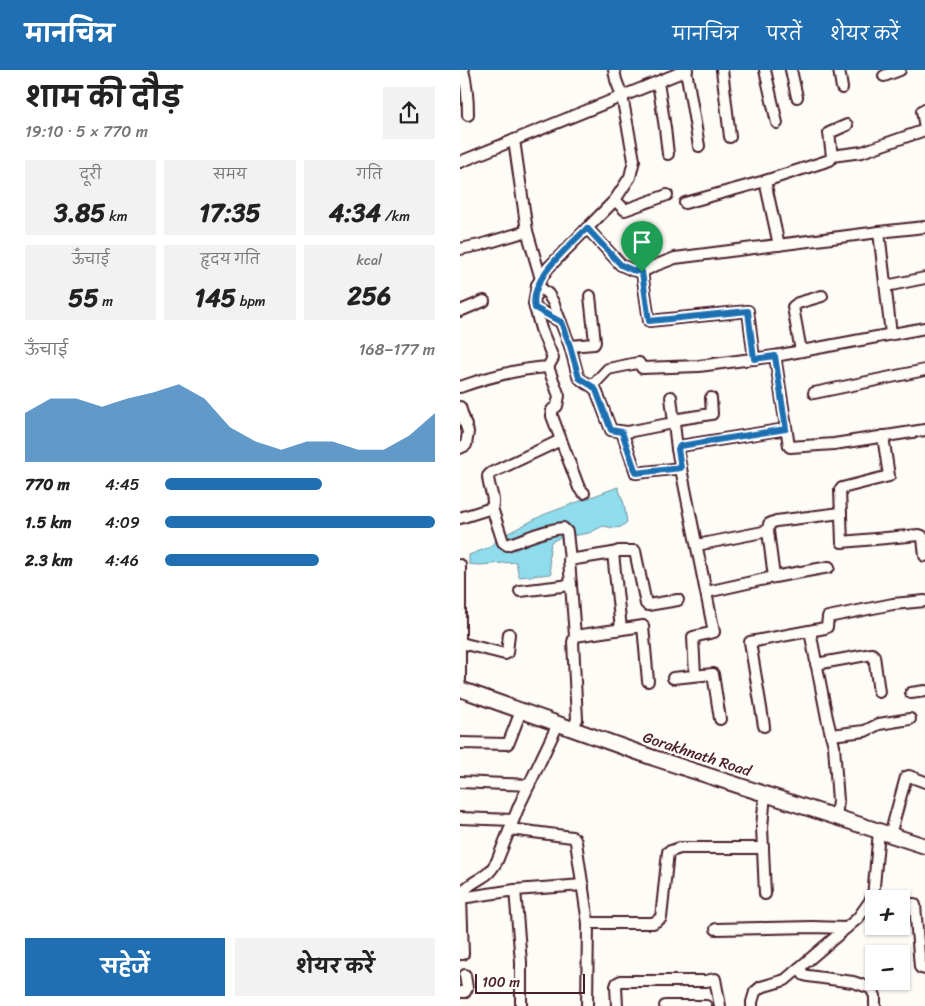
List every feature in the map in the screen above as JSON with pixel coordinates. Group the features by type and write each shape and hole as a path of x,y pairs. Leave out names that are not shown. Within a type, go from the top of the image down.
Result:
{"main road":[{"name":"Gorakhnath Road","path":"460,689 654,758 925,846"}],"street":[{"path":"463,70 468,92 468,115"},
{"path":"584,493 579,488 552,416 552,410 557,406 559,396 548,367 553,358 541,329 534,304 539,282 548,268 616,200 630,177 634,160 622,96 614,70"},
{"path":"460,162 686,70 699,146"},
{"path":"722,70 730,137"},
{"path":"764,70 777,123"},
{"path":"791,70 797,97"},
{"path":"839,70 842,88"},
{"path":"884,76 900,70"},
{"path":"658,82 668,154"},
{"path":"685,203 765,181 830,160 832,156 862,152 925,129 922,111 925,109"},
{"path":"832,156 829,133 847,125"},
{"path":"514,140 527,231 539,282 551,298 570,346 579,378 596,390 609,428 612,431 622,432 668,424 678,419 711,414 711,398"},
{"path":"765,181 779,245"},
{"path":"616,200 625,210 667,195"},
{"path":"587,228 621,265 642,272 676,258 925,226"},
{"path":"460,249 527,231"},
{"path":"879,232 891,334"},
{"path":"642,272 649,321 748,311 754,359"},
{"path":"886,286 925,278"},
{"path":"570,346 594,344 596,342 590,296"},
{"path":"801,351 793,307 798,303 822,296"},
{"path":"460,311 484,301"},
{"path":"535,308 561,322"},
{"path":"592,386 605,370 637,363 639,363 641,368 699,366 775,356 925,328"},
{"path":"775,356 789,446 834,444 925,430"},
{"path":"460,387 486,378 548,367"},
{"path":"814,393 925,370"},
{"path":"671,397 681,468 714,633 693,637 696,675"},
{"path":"460,407 468,432 466,445 460,448"},
{"path":"678,449 680,446 786,429"},
{"path":"622,432 636,473 681,468"},
{"path":"883,436 889,476 841,488 842,542 919,535 923,538 925,556"},
{"path":"561,440 491,473 488,476 488,481 494,504 492,508 502,542 507,545 553,528 562,528 567,532 575,636 573,642 577,719 573,729"},
{"path":"460,518 492,508"},
{"path":"774,577 768,531 769,524 776,521 841,513"},
{"path":"696,545 768,531"},
{"path":"570,560 619,551 635,551 646,604 678,600"},
{"path":"613,553 621,629"},
{"path":"460,565 460,680"},
{"path":"706,592 829,567"},
{"path":"520,590 571,585"},
{"path":"764,726 750,642 826,628 828,617 893,604 925,601"},
{"path":"575,636 643,626 648,681"},
{"path":"810,631 834,746 838,801 836,817"},
{"path":"461,643 505,654 507,653 509,634"},
{"path":"816,664 872,654 874,656 879,692"},
{"path":"673,678 714,674 720,719"},
{"path":"911,693 925,690"},
{"path":"460,743 507,744 521,711"},
{"path":"831,735 865,731 879,724 910,719"},
{"path":"461,894 493,868 497,861 528,785 558,724"},
{"path":"874,890 885,833 906,777 909,776 925,782"},
{"path":"460,782 528,785"},
{"path":"765,794 762,828 765,894"},
{"path":"460,818 511,824 575,839 588,923 587,1006"},
{"path":"588,923 653,923 661,918 668,852 674,849 763,848"},
{"path":"461,894 583,885"},
{"path":"515,890 521,962 521,1006"},
{"path":"460,954 463,954 461,894"},
{"path":"910,905 915,905 920,967 925,969"},
{"path":"752,1006 756,992 761,987 785,980 865,912"},
{"path":"716,929 846,928"},
{"path":"799,968 808,976 853,982 871,988 874,991 875,1006"},
{"path":"460,992 464,992 467,988 465,975"},
{"path":"617,1006 616,986 621,981 706,981 716,979 720,1006"},
{"path":"665,1006 706,1006"}],"water":[{"path":"618,487 624,504 627,522 621,527 603,526 589,533 559,538 551,542 549,556 551,574 519,577 516,562 469,564 469,555 490,547 497,539 543,515"}],"route":[{"path":"587,228 621,265 642,272 648,320 650,322 748,311 754,359 775,356 786,429 680,446 678,449 681,468 635,472 622,432 612,431 609,428 595,388 581,380 578,376 561,322 535,308 534,304 537,285 548,268 587,228"}]}
